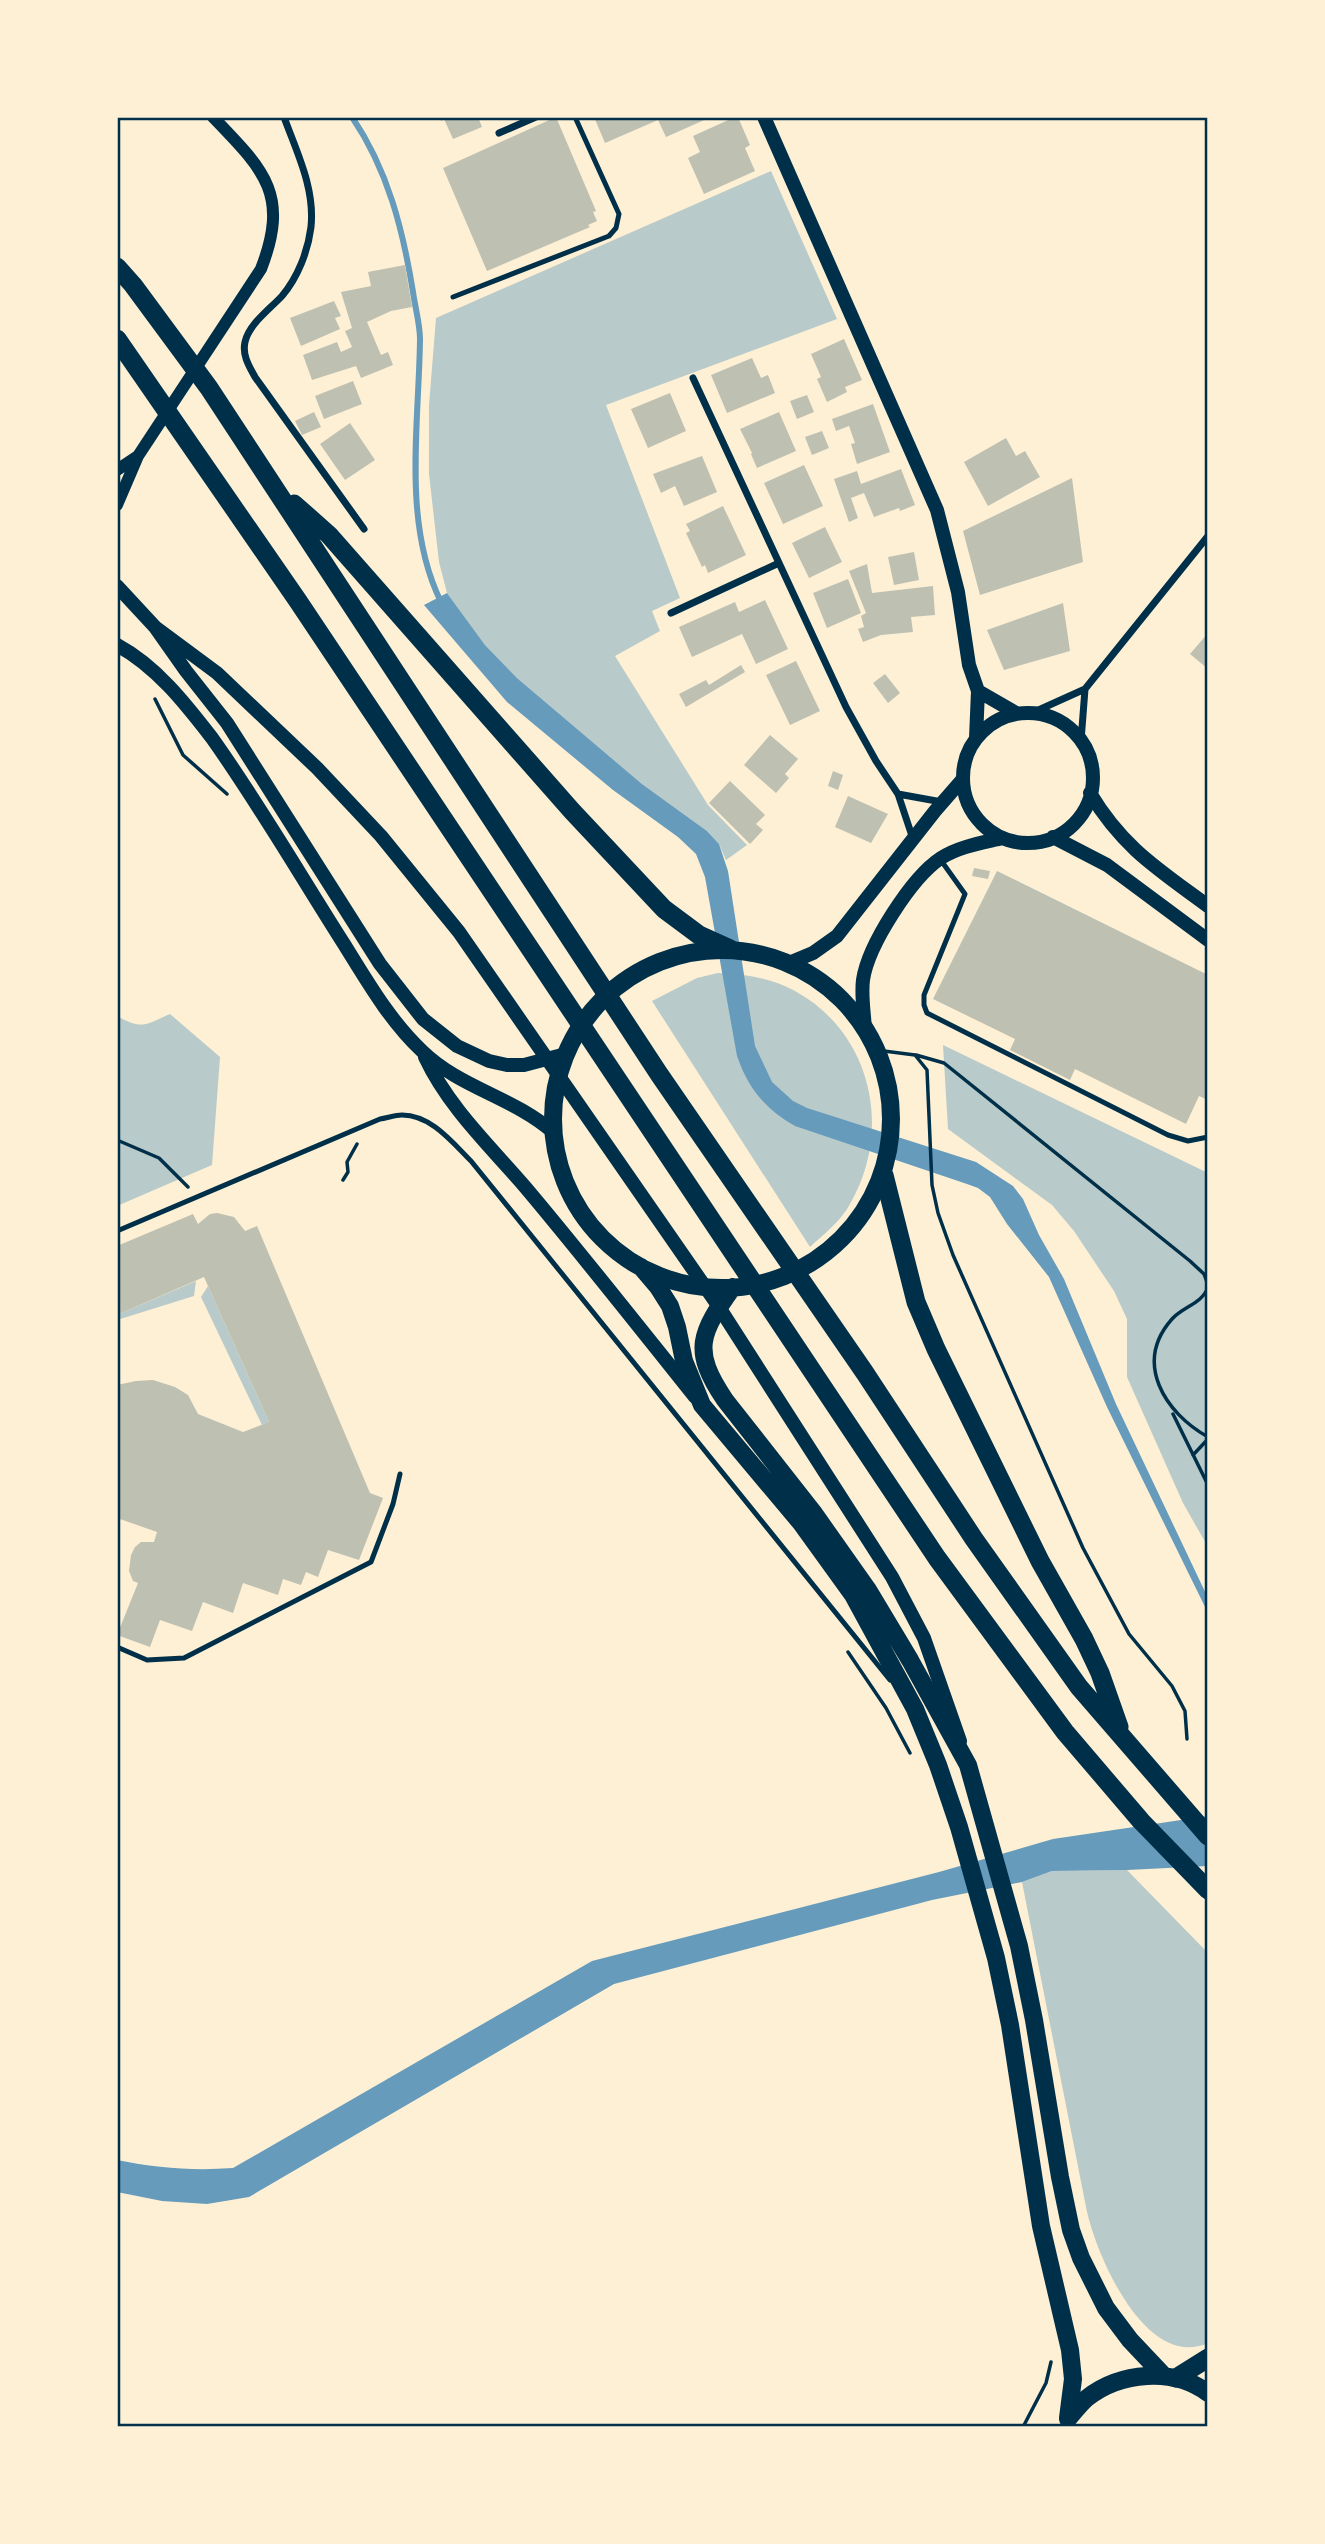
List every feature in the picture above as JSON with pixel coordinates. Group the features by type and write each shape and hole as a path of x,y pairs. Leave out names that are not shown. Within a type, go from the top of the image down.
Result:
{"highway":[{"path":"117,267 209,388 659,1073 865,1373 974,1539 1079,1688 1208,1836"},
{"path":"117,339 298,601 930,1548 1065,1732 1104,1779 1208,1890"},
{"path":"275,486 329,535 572,811 664,909 699,935 730,949"},
{"path":"884,1175 916,1303 1040,1561 1084,1639 1100,1673 1123,1738"},
{"path":"1181,1864 1208,1908"},
{"path":"1170,2377 1208,2358"}],"main road":[{"path":"764,117 937,510 958,592 969,665 978,691 976,737 964,765 962,780 966,798 974,815 987,829 1003,838 1020,842 1037,842 1053,837 1069,828 1081,815 1093,781 1091,762 1081,741 1072,730 1055,718 1034,712 1016,713 987,726 976,737"},
{"path":"117,586 155,627 241,742 380,964 423,1019 457,1046 489,1061 524,1065 562,1055"},
{"path":"155,627 217,673 317,768 417,878 483,966 717,1304 892,1577 924,1637 942,1682 984,1818 1019,1946 1071,2230 1081,2258 1106,2308 1130,2340 1170,2377 1208,2393"},
{"path":"117,645 155,672 205,728 392,1017 423,1053 437,1081 461,1114 526,1189 829,1560 876,1634 915,1709 959,1827 996,1958 1010,2025 1041,2226 1070,2350 1073,2379 1066,2423"},
{"path":"978,691 1016,713"},
{"path":"789,963 813,953 837,936 962,780"},
{"path":"1090,793 1117,832 1136,853 1208,906"},
{"path":"1053,837 1107,865 1208,940"},
{"path":"865,1029 863,981 869,958 888,922 906,896 940,859 959,849 1003,838"},
{"path":"730,949 789,963 828,988 853,1013 876,1050 888,1092 890,1142 884,1175 877,1193 858,1225 832,1249 800,1267 764,1282 714,1287 662,1275 641,1267 618,1252 590,1224 579,1209 560,1170 553,1132 553,1111 562,1055 586,1017 610,993 654,965 678,956 730,949"},
{"path":"423,1053 463,1080 535,1116 553,1132"},
{"path":"641,1267 670,1306 684,1361 702,1405"},
{"path":"733,1287 710,1319 705,1335 703,1352 713,1381 755,1440 813,1511 868,1590 968,1765"},
{"path":"1066,2423 1087,2399 1110,2384 1137,2377 1170,2377"}],"street":[{"path":"119,501 138,456 261,269 272,232 274,211 270,190 262,172 249,154 213,117"},
{"path":"284,117 307,179 311,196 311,227 302,261 293,280 248,334 244,353 255,377 364,530"},
{"path":"499,133 536,117"},
{"path":"694,378 846,708 898,794 913,840"},
{"path":"117,470 138,456"},
{"path":"1034,712 1084,689 1208,536"},
{"path":"671,613 779,563"},
{"path":"1081,741 1084,689"},
{"path":"898,794 943,803"}],"lane":[{"path":"453,297 609,236 616,228 619,214 575,117"},
{"path":"940,859 965,894 924,995 923,1005 928,1013 1168,1136 1188,1141 1208,1137"},
{"path":"117,1231 380,1119 403,1115 423,1120 442,1131 471,1161 915,1709"},
{"path":"117,1647 147,1660 184,1658 371,1562 393,1504 400,1474"}],"path":[{"path":"876,1050 915,1055 944,1063 1204,1274 1208,1286 1206,1297 1173,1319 1161,1338 1154,1362 1158,1385 1208,1485"},
{"path":"915,1055 927,1070 932,1185 938,1213 953,1255 1083,1548 1129,1634 1172,1686 1185,1711 1187,1739"},
{"path":"117,1140 159,1158 188,1187"},
{"path":"343,1180 348,1172 347,1162 359,1142"},
{"path":"1171,1409 1208,1438 1193,1455"},
{"path":"843,1646 886,1708 914,1761"}],"shaded area":[{"path":"771,171 837,319 606,405 680,598 652,611 660,631 615,656 708,805 747,845 726,860 719,844 707,831 642,784 517,678 485,645 447,593 439,562 429,474 429,405 436,318"},
{"path":"718,973 777,983 795,991 821,1009 842,1032 858,1057 868,1086 872,1115 870,1145 863,1175 842,1216 810,1247 652,1001 697,978"},
{"path":"170,1014 220,1057 212,1165 117,1206 117,1016 132,1023 144,1024"},
{"path":"943,1045 1208,1173 1208,1547 1183,1503 1127,1377 1127,1319 1114,1291 1074,1231 1052,1205 948,1129"},
{"path":"196,1281 194,1296 117,1320 117,1315"},
{"path":"208,1286 269,1422 262,1425 201,1297"},
{"path":"1127,1870 1208,1953 1208,2343 1185,2347 1164,2340 1144,2324 1127,2303 1112,2278 1091,2227 1022,1882 1052,1871"}],"water":[{"path":"447,593 485,645 517,678 642,784 707,831 719,844 728,871 755,1046 772,1082 793,1101 807,1108 976,1162 1013,1186 1023,1199 1039,1235 1064,1279 1116,1404 1208,1598 1208,1613 1107,1407 1049,1277 1007,1224 990,1197 978,1188 795,1126 766,1105 746,1078 737,1056 705,877 696,854 678,837 613,790 507,702 424,605"},
{"path":"1208,1816 1208,1866 1052,1871 1022,1882 932,1900 614,1984 249,2197 207,2204 162,2201 117,2192 117,2160 175,2168 233,2168 592,1961 939,1872 1053,1839"}],"building":[{"path":"439,117 478,117 482,127 453,139 444,119 441,121"},
{"path":"556,117 596,211 593,212 597,221 588,225 590,227 487,271 443,168"},
{"path":"594,117 711,117 666,137 658,120 605,143"},
{"path":"738,117 750,145 745,148 755,171 704,194 688,158 700,152 693,136"},
{"path":"405,265 412,307 391,311 367,322 381,355 388,352 393,365 361,378 356,366 312,380 303,355 337,342 341,352 352,347 345,331 352,328 341,292 371,286 368,272"},
{"path":"334,301 341,316 335,318 340,329 301,346 290,318"},
{"path":"844,339 862,380 845,387 847,392 827,402 817,379 821,377 811,354"},
{"path":"752,358 761,378 768,375 775,393 727,413 711,375"},
{"path":"353,381 362,404 324,419 315,396"},
{"path":"670,393 686,431 648,448 631,409"},
{"path":"807,395 814,412 797,419 790,401"},
{"path":"873,404 890,452 857,464 851,444 855,443 849,426 836,431 832,419"},
{"path":"314,412 321,427 302,435 295,421"},
{"path":"779,412 796,451 757,468 740,429"},
{"path":"350,423 375,460 345,480 320,444"},
{"path":"822,431 829,448 812,455 805,437"},
{"path":"1006,438 1016,456 1025,451 1040,477 988,506 964,462"},
{"path":"702,456 717,492 684,506 675,486 661,493 653,474"},
{"path":"804,465 823,506 783,524 764,483"},
{"path":"901,469 915,505 874,517 864,493 851,498 858,518 849,522 834,479 857,471 861,484"},
{"path":"1072,478 1083,562 980,595 963,531"},
{"path":"723,506 746,555 708,573 705,565 702,567 686,533 690,531 686,524"},
{"path":"825,527 842,562 809,578 792,543"},
{"path":"914,552 919,580 894,585 888,557"},
{"path":"867,564 872,593 933,586 935,615 911,617 913,632 881,635 863,642 858,629 864,627 861,616 866,613 849,571"},
{"path":"848,579 861,613 827,628 813,593"},
{"path":"765,600 788,649 756,664 742,634 692,657 679,627 735,602 739,612"},
{"path":"1063,603 1070,651 1004,670 987,630"},
{"path":"1208,633 1208,669 1190,654"},
{"path":"796,661 820,711 790,725 766,675"},
{"path":"741,665 745,672 686,707 679,694 706,680 709,685"},
{"path":"885,674 900,693 888,703 873,683"},
{"path":"770,735 798,759 785,774 789,778 776,793 744,765"},
{"path":"833,771 843,775 838,790 828,786"},
{"path":"730,781 765,815 756,824 763,830 750,844 709,803"},
{"path":"848,796 888,814 871,843 835,827"},
{"path":"974,868 990,871 988,879 972,876"},
{"path":"997,871 1208,975 1208,1100 1199,1096 1186,1124 1075,1069 1070,1080 1010,1050 1015,1039 933,999"},
{"path":"193,1214 198,1224 210,1214 234,1217 245,1231 257,1226 370,1493 383,1498 359,1560 328,1550 318,1577 306,1572 301,1585 283,1579 278,1595 243,1583 233,1613 203,1602 192,1631 160,1620 150,1647 117,1635 138,1583 133,1581 129,1571 131,1555 141,1542 154,1542 157,1532 117,1518 117,1385 153,1380 175,1387 188,1395 198,1414 243,1432 269,1422 204,1277 117,1315 117,1246"}],"waterway":[{"path":"352,117 365,137 384,179 399,223 409,269 420,339 416,439 417,507 429,572 441,602"}]}
